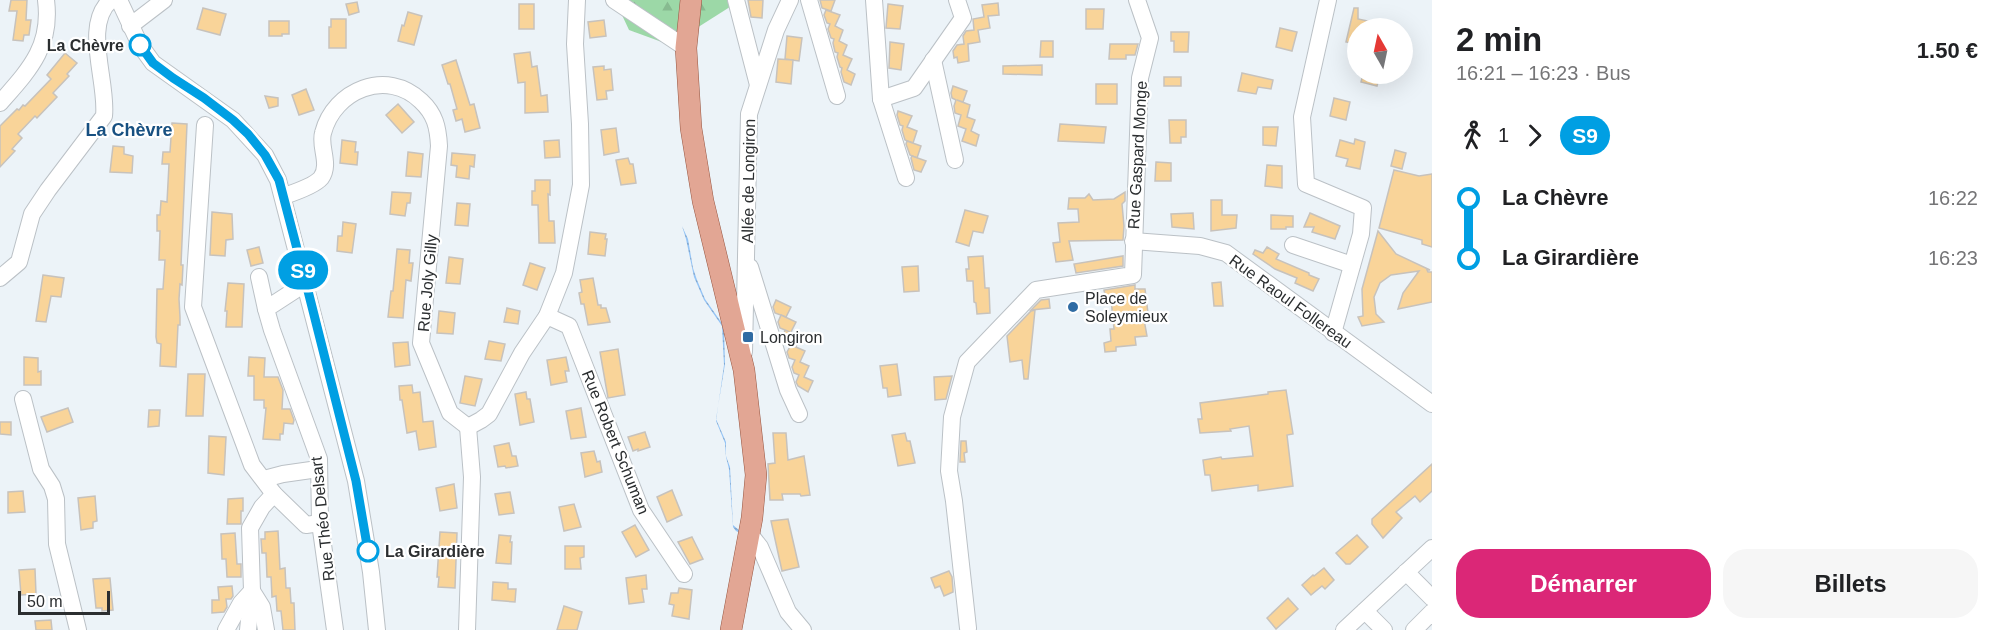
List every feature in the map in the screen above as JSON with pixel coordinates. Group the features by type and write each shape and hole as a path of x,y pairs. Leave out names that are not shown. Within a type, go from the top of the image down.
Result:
{"main road":[{"path":"692,0 686,48 691,128 703,201 744,370 756,475 749,533 731,630"}],"street":[{"path":"0,103 31,68 40,53 47,26 46,0"},
{"path":"0,278 19,262 32,214 42,198 104,116 106,103 98,46 98,17 103,7 111,0"},
{"path":"119,0 140,45 153,63 233,120 265,155 279,180 356,481 371,572 377,630"},
{"path":"130,26 164,0"},
{"path":"467,630 472,477 468,427 489,414 522,352 547,316 564,273 581,185 575,44 577,0"},
{"path":"614,0 686,48"},
{"path":"736,0 758,86"},
{"name":"Allée de Longiron","path":"744,370 749,114 776,30 790,0"},
{"path":"809,0 837,96"},
{"path":"874,0 881,99 906,178"},
{"path":"881,99 914,88 963,18 957,0"},
{"name":"Rue Gaspard Monge","path":"968,628 949,471 952,417 967,362 1035,291 1133,276 1140,78 1150,38 1137,0"},
{"path":"1328,0 1302,117 1306,184 1363,208 1361,234 1333,333"},
{"path":"933,60 955,160"},
{"name":"Rue Joly Gilly","path":"284,196 320,179 325,168 322,134 332,111 346,95 372,85 395,86 417,97 430,109 438,126 439,146 421,343 450,413 468,427"},
{"path":"205,125 209,159 193,307 252,465 274,494 306,525 320,523"},
{"name":"Rue Raoul Follereau","path":"1133,242 1200,246 1226,253 1432,404"},
{"path":"1293,245 1352,265"},
{"path":"746,254 788,390 799,414"},
{"name":"Rue Théo Delsart","path":"259,277 272,330 319,459 320,523 335,630"},
{"path":"266,309 306,283"},
{"name":"Rue Robert Schuman","path":"547,316 569,327 641,510 684,574"},
{"path":"23,399 41,469 52,486 56,499 57,544 78,630"},
{"path":"264,479 318,469"},
{"path":"248,630 252,591 250,528 262,507 274,494"},
{"path":"749,533 760,547 788,612 802,630"},
{"path":"1344,630 1432,548"},
{"path":"1406,572 1432,598"},
{"path":"226,630 241,603 252,591"},
{"path":"252,591 262,607 266,630"},
{"path":"1365,611 1384,630"},
{"path":"1414,630 1432,612"}],"green space":[{"path":"615,0 736,0 733,5 670,45 629,30"}],"water":[{"path":"682,226 688,239 697,280 705,299 721,322 724,330 725,364 718,405 724,365 722,326 704,300 694,277"},
{"path":"716,419 726,442 726,456 730,467 733,525 740,533 733,527 729,469 726,457 725,443"}],"building":[{"path":"11,0 27,0 26,20 31,20 29,35 24,35 23,41 13,40 17,11 9,11"},
{"path":"748,0 763,0 762,18 751,17"},
{"path":"820,0 835,0 831,11 822,8"},
{"path":"357,2 359,12 349,15 346,4"},
{"path":"998,3 999,15 988,16 990,28 978,30 980,42 968,44 969,61 958,63 953,51 957,45 964,44 963,36 966,31 974,30 973,19 984,17 982,5"},
{"path":"519,4 534,4 534,29 519,29"},
{"path":"888,4 903,6 900,29 886,28"},
{"path":"203,8 226,14 220,35 197,29"},
{"path":"1354,8 1358,8 1358,18 1352,18"},
{"path":"1086,9 1104,9 1103,29 1086,29"},
{"path":"826,10 840,15 835,26 843,30 839,41 847,45 843,55 852,59 847,70 855,74 851,85 844,82 838,53 835,52 834,39 831,38 828,29 830,24 827,23 824,15"},
{"path":"408,12 422,16 414,45 398,41"},
{"path":"331,19 346,19 346,48 329,48"},
{"path":"604,20 606,36 590,38 588,22"},
{"path":"269,21 289,21 289,34 269,36"},
{"path":"1280,28 1297,32 1292,51 1276,47"},
{"path":"1171,32 1189,32 1188,52 1174,52"},
{"path":"787,36 802,38 799,61 785,59"},
{"path":"1041,41 1053,41 1053,57 1040,57"},
{"path":"890,42 904,44 901,70 889,68"},
{"path":"1110,44 1138,44 1135,55 1126,55 1126,59 1109,59"},
{"path":"530,52 532,67 537,66 541,96 547,95 548,112 525,113 525,82 518,83 514,54"},
{"path":"65,53 77,63 67,74 69,76 53,93 57,97 18,134 22,138 12,149 15,151 0,167 0,126 17,109 25,106 51,79 47,75"},
{"path":"778,59 793,60 791,84 776,82"},
{"path":"456,60 470,105 474,104 480,128 465,132 462,119 456,121 453,110 457,109 442,65"},
{"path":"1042,65 1042,75 1003,74 1003,66"},
{"path":"604,66 604,70 611,69 613,90 606,91 607,99 597,100 593,67"},
{"path":"1242,73 1273,80 1271,89 1258,87 1256,94 1238,91"},
{"path":"1164,77 1181,77 1181,86 1164,86"},
{"path":"1096,84 1117,84 1117,104 1096,104"},
{"path":"953,86 967,91 963,102 957,100 970,105 967,117 975,120 971,131 979,135 976,146 962,141 966,129 958,126 961,115 955,113 956,100 952,98 951,93"},
{"path":"306,89 314,110 299,115 292,95"},
{"path":"265,96 278,98 278,106 269,108"},
{"path":"1334,98 1350,102 1346,120 1330,116"},
{"path":"398,104 414,122 402,133 386,115"},
{"path":"898,111 912,116 907,127 917,131 913,143 905,140 903,126 900,125 897,115"},
{"path":"1169,120 1186,120 1186,137 1181,137 1181,143 1170,143"},
{"path":"172,123 187,124 181,265 183,265 176,367 160,366 161,344 157,343 156,337 157,289 163,289 165,260 159,260 160,231 157,231 157,215 160,215 161,201 167,202 169,164 162,164 163,152 170,152"},
{"path":"1060,124 1106,127 1104,143 1058,141"},
{"path":"1263,127 1278,127 1276,146 1263,145"},
{"path":"616,128 619,152 604,155 601,130"},
{"path":"1355,139 1365,142 1360,169 1346,166 1348,159 1336,156 1340,140 1354,144"},
{"path":"342,140 356,142 357,165 340,163"},
{"path":"559,140 560,157 545,158 544,141"},
{"path":"907,141 921,146 917,158 910,155"},
{"path":"113,146 124,147 124,154 133,156 132,173 110,172"},
{"path":"1395,150 1406,153 1402,169 1391,166"},
{"path":"408,152 423,154 421,177 406,176"},
{"path":"452,153 475,155 474,167 470,166 469,179 456,177 457,166 451,165"},
{"path":"912,156 926,161 921,172 914,170"},
{"path":"628,158 630,164 633,164 636,183 621,185 616,160"},
{"path":"1156,162 1171,163 1171,181 1155,181"},
{"path":"1267,165 1282,166 1282,188 1265,186"},
{"path":"1394,170 1419,176 1432,174 1432,247 1422,244 1422,240 1379,228"},
{"path":"535,180 550,180 549,221 554,221 555,243 539,243 538,205 532,205"},
{"path":"392,192 411,193 405,216 390,214"},
{"path":"1125,192 1125,201 1122,204 1123,240 1069,241 1073,260 1056,262 1053,243 1060,242 1058,223 1079,222 1078,209 1068,209 1069,198 1085,198 1089,194 1093,200 1114,199"},
{"path":"1211,200 1222,200 1222,215 1237,215 1236,228 1211,231"},
{"path":"457,203 470,204 468,226 455,225"},
{"path":"965,210 988,216 983,233 973,231 969,246 956,242"},
{"path":"212,212 232,214 233,239 226,240 225,256 210,255"},
{"path":"1193,213 1194,229 1172,227 1171,214"},
{"path":"1310,213 1340,226 1335,239 1312,232 1314,227 1304,227"},
{"path":"1271,215 1293,216 1293,227 1271,229"},
{"path":"343,222 356,224 352,253 337,251 338,236 342,236"},
{"path":"1378,231 1396,254 1432,272 1432,302 1398,309 1403,293 1419,271 1391,275 1380,283 1374,297 1376,314 1384,322 1362,326 1358,317 1363,316 1362,289"},
{"path":"590,232 606,234 605,256 588,254"},
{"path":"259,247 263,263 251,266 247,250"},
{"path":"1267,247 1279,254 1276,259 1319,279 1313,291 1295,283 1297,278 1275,269 1253,254 1255,250 1263,253"},
{"path":"397,249 410,250 409,263 413,263 411,281 406,280 403,318 388,317"},
{"path":"983,256 985,288 989,288 990,313 977,314 973,281 967,281 966,269 969,269 968,257"},
{"path":"1123,256 1123,266 1076,273 1074,264"},
{"path":"449,257 463,259 460,284 446,283"},
{"path":"530,263 545,268 537,290 523,285"},
{"path":"918,266 919,291 904,292 902,267"},
{"path":"43,275 64,278 61,297 51,296 46,322 36,321"},
{"path":"593,278 598,305 606,308 610,322 588,325 584,304 581,304 579,293 582,292 580,280"},
{"path":"1221,282 1223,306 1214,306 1212,283"},
{"path":"228,283 244,284 242,327 226,327"},
{"path":"1135,285 1135,289 1145,289 1148,313 1143,314 1147,336 1135,337 1136,345 1116,347 1116,351 1105,352 1104,343 1111,341 1110,329 1114,329 1111,299 1106,300 1104,290"},
{"path":"1049,299 1050,308 1031,310 1041,300"},
{"path":"776,300 791,307 786,317 775,313 773,307"},
{"path":"507,308 520,311 518,324 504,322"},
{"path":"1035,310 1028,379 1024,379 1022,360 1010,362 1007,336 1031,311"},
{"path":"439,311 455,313 453,334 437,333"},
{"path":"781,315 796,322 791,332 800,336 796,347 784,342 785,330 780,328 778,322"},
{"path":"489,341 505,344 501,361 485,359"},
{"path":"408,342 410,365 395,367 393,343"},
{"path":"791,345 805,351 800,362 809,366 804,377 813,381 808,392 796,382 799,375 794,373 792,367 795,360 789,358 787,352"},
{"path":"618,349 625,395 608,398 600,352"},
{"path":"24,357 38,358 41,385 24,385"},
{"path":"249,357 265,358 264,377 278,377 283,390 282,409 290,409 294,420 293,424 284,423 280,440 263,439 266,408 264,408 264,400 254,400 254,376 248,376"},
{"path":"566,357 569,371 565,371 567,382 551,385 547,360"},
{"path":"897,364 901,395 888,397 887,388 883,388 880,366"},
{"path":"188,374 205,374 203,416 186,416"},
{"path":"465,376 482,379 475,406 460,403"},
{"path":"952,376 946,399 935,400 934,377"},
{"path":"412,385 413,393 420,392 423,422 433,421 436,447 419,450 416,431 407,433 399,386"},
{"path":"1286,390 1293,434 1287,435 1293,486 1258,491 1258,485 1212,491 1210,475 1205,475 1203,460 1253,456 1249,426 1230,429 1231,431 1200,433 1198,419 1202,419 1200,403"},
{"path":"526,392 527,399 530,399 534,422 520,425 515,394"},
{"path":"68,408 73,422 47,432 41,417"},
{"path":"581,408 586,437 571,439 566,411"},
{"path":"149,410 160,410 159,426 148,427"},
{"path":"0,422 11,422 11,435 0,434"},
{"path":"645,432 650,447 633,451 628,437"},
{"path":"773,433 786,433 788,460 804,456 810,495 782,494 783,500 770,500 768,464 775,463"},
{"path":"905,433 907,441 910,441 915,463 898,466 892,435"},
{"path":"209,436 226,437 224,475 208,473"},
{"path":"961,441 966,441 965,462 960,462"},
{"path":"509,443 512,456 516,456 518,466 498,467 494,446"},
{"path":"594,451 597,462 600,461 602,472 585,477 581,453"},
{"path":"1432,464 1432,491 1420,502 1415,496 1396,512 1402,518 1383,538 1372,524 1372,519"},
{"path":"454,484 457,508 440,511 436,488"},
{"path":"672,490 682,515 667,522 657,497"},
{"path":"23,491 25,512 8,513 8,492"},
{"path":"510,492 514,513 499,515 495,494"},
{"path":"95,496 97,521 93,522 93,528 81,530 78,498"},
{"path":"243,498 241,524 227,524 228,499"},
{"path":"574,504 581,527 564,531 559,507"},
{"path":"788,519 799,567 782,571 771,521"},
{"path":"635,525 649,550 636,557 622,532"},
{"path":"278,531 280,569 285,568 286,588 290,588 291,603 294,603 295,630 283,630 281,611 277,611 276,596 272,597 271,577 267,577 266,553 262,553 261,539 265,539 265,532"},
{"path":"440,532 457,533 455,588 438,587"},
{"path":"235,533 237,564 241,564 241,577 227,577 226,559 222,559 221,534"},
{"path":"499,535 511,536 511,564 496,563"},
{"path":"1357,535 1368,547 1350,564 1346,564 1336,553"},
{"path":"692,537 703,559 690,564 678,542"},
{"path":"565,546 584,546 584,557 580,558 581,569 565,569"},
{"path":"1324,568 1334,580 1325,589 1322,586 1311,595 1302,585"},
{"path":"35,569 36,594 21,595 19,570"},
{"path":"949,571 952,577 953,592 944,596 940,586 935,588 931,578"},
{"path":"646,575 647,589 642,589 644,602 629,604 626,578"},
{"path":"110,578 113,610 102,611 102,608 96,608 93,579"},
{"path":"493,582 508,583 508,589 516,589 515,602 492,600"},
{"path":"232,586 233,596 231,599 226,599 227,607 224,612 212,613 212,600 219,600 218,587"},
{"path":"679,588 692,590 689,619 672,616 674,605 669,604 671,593 678,593"},
{"path":"1288,598 1298,609 1276,629 1267,618"},
{"path":"564,606 582,612 577,630 557,630"},
{"path":"51,620 52,630 36,630 35,621"}],"bus line":[{"name":"S9","path":"140,45 153,63 204,98 248,134 265,155 279,180 356,481 368,551"}],"place":[{"name":"La Chèvre","path":"140,45"},
{"name":"Place de Soleymieux","path":"1073,307"},
{"name":"Longiron","path":"748,337"},
{"name":"La Girardière","path":"368,551"}],"district":[{"name":"La Chèvre","path":"129,130"}]}
